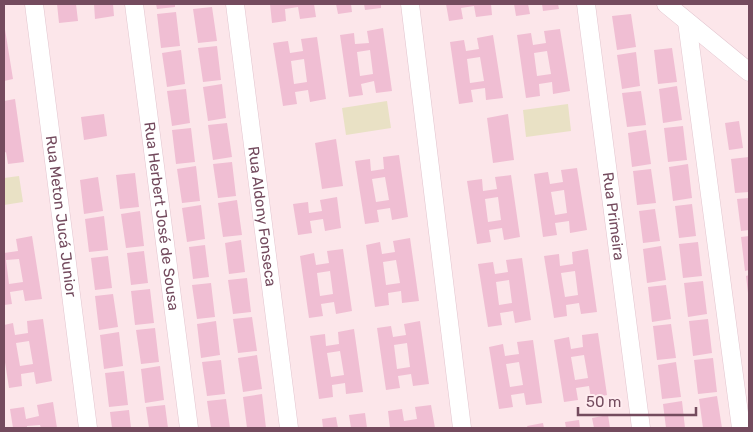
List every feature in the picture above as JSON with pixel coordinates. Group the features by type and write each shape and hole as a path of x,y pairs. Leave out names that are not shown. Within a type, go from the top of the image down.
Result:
{"street":[{"name":"Rua Meton Jucá Junior","path":"34,4 88,428"},
{"name":"Rua Herbert José de Sousa","path":"134,4 189,428"},
{"name":"Rua Aldony Fonseca","path":"235,4 289,428"},
{"path":"410,4 462,428"},
{"name":"Rua Primeira","path":"586,4 641,428"},
{"path":"666,4 749,72"},
{"path":"687,22 741,428"}],"shaded area":[{"path":"387,101 391,128 346,135 342,108"},
{"path":"568,104 571,131 526,137 523,110"},
{"path":"19,176 23,202 4,205 4,178"}],"building":[{"path":"57,4 76,4 78,21 59,23"},
{"path":"94,4 113,4 114,16 95,19"},
{"path":"156,4 175,4 175,7 157,9"},
{"path":"270,4 314,4 316,17 300,19 298,7 285,9 286,21 272,23"},
{"path":"336,4 351,4 352,12 338,14"},
{"path":"364,4 381,4 381,8 365,10"},
{"path":"446,4 491,4 492,15 476,17 474,6 461,8 463,19 449,21"},
{"path":"514,4 528,4 530,14 516,16"},
{"path":"542,4 558,4 559,9 543,11"},
{"path":"212,7 217,41 198,43 193,9"},
{"path":"176,12 180,46 161,48 157,14"},
{"path":"631,14 636,47 617,50 612,16"},
{"path":"4,23 13,79 4,81"},
{"path":"383,28 392,91 376,93 374,81 361,84 363,95 349,97 340,35 354,33 355,44 369,43 367,31","holes":["370,50 373,74 360,76 357,52"]},
{"path":"560,29 570,91 553,94 552,82 539,84 540,96 526,98 517,35 531,33 533,45 546,43 544,31","holes":["547,51 551,74 537,76 534,53"]},
{"path":"493,35 503,98 486,100 485,88 471,90 473,102 459,104 450,42 464,40 466,51 479,49 477,38","holes":["480,57 484,81 470,83 467,59"]},
{"path":"317,37 326,99 310,102 308,90 295,92 297,104 283,106 273,43 288,41 290,53 303,51 301,39","holes":["304,59 307,82 294,84 291,61"]},
{"path":"217,46 221,80 203,82 198,48"},
{"path":"672,48 677,82 658,84 654,50"},
{"path":"181,50 185,84 167,87 162,53"},
{"path":"636,52 640,86 622,89 617,55"},
{"path":"222,84 226,118 208,121 203,87"},
{"path":"677,86 682,120 663,123 659,89"},
{"path":"186,89 190,123 172,126 167,91"},
{"path":"641,91 646,125 627,127 622,93"},
{"path":"15,99 24,162 8,164 6,152 4,153 4,101"},
{"path":"104,114 107,136 84,140 81,117"},
{"path":"508,114 514,160 493,163 487,118"},
{"path":"739,121 743,148 729,150 725,123"},
{"path":"227,123 232,157 213,160 208,125"},
{"path":"683,126 687,160 668,162 664,128"},
{"path":"191,128 195,162 176,164 172,130"},
{"path":"646,130 651,164 632,167 628,133"},
{"path":"336,139 343,186 322,189 315,143"},
{"path":"399,155 408,217 392,220 390,208 377,210 379,222 365,224 355,161 370,159 371,171 384,169 383,157","holes":["385,177 389,200 376,202 372,179"]},
{"path":"749,157 749,192 735,193 731,159"},
{"path":"232,162 236,196 218,198 213,164"},
{"path":"688,164 692,198 673,201 669,167"},
{"path":"196,166 200,201 182,203 177,169"},
{"path":"577,168 587,230 570,233 569,221 555,223 557,235 543,237 534,174 548,172 550,184 563,182 561,170","holes":["564,190 567,213 555,215 551,192"]},
{"path":"651,169 656,203 637,205 633,171"},
{"path":"135,173 139,207 120,209 116,175"},
{"path":"511,175 520,237 504,240 502,228 489,230 491,242 477,244 467,181 482,179 483,191 497,189 495,177","holes":["498,197 501,220 488,222 485,199"]},
{"path":"98,177 103,211 84,214 80,180"},
{"path":"337,197 341,228 325,231 323,219 310,221 312,233 298,235 293,204 308,202 309,213 322,211 320,200"},
{"path":"749,198 749,230 741,231 737,199"},
{"path":"237,200 242,235 223,237 218,203"},
{"path":"692,204 696,236 679,238 675,206"},
{"path":"201,205 205,239 187,242 182,208"},
{"path":"655,209 660,241 643,243 639,211"},
{"path":"140,211 144,246 126,248 121,214"},
{"path":"104,216 108,250 89,252 85,219"},
{"path":"32,236 42,299 25,301 23,290 10,292 12,304 4,305 4,253 18,251 16,239","holes":["19,259 23,282 9,284 6,260"]},
{"path":"749,236 749,270 745,271 741,237"},
{"path":"410,238 419,301 402,303 401,291 388,293 389,305 375,307 366,245 380,242 382,254 395,252 393,241","holes":["396,260 400,283 386,285 383,262"]},
{"path":"241,240 245,272 229,274 225,243"},
{"path":"698,242 702,276 683,278 679,244"},
{"path":"205,245 209,277 193,279 189,247"},
{"path":"661,246 666,280 647,283 643,249"},
{"path":"343,249 352,311 336,314 334,302 321,304 323,316 309,318 300,256 314,253 316,265 329,263 327,251","holes":["330,271 333,294 320,296 317,273"]},
{"path":"588,249 597,312 581,314 579,303 566,305 567,316 554,318 544,256 559,254 560,266 573,264 572,252","holes":["575,271 578,295 565,297 561,273"]},
{"path":"144,251 148,283 131,285 127,253"},
{"path":"108,256 112,288 95,290 91,258"},
{"path":"522,258 531,320 515,323 513,311 500,313 502,325 488,327 478,264 493,262 495,274 508,272 506,260","holes":["509,280 512,303 499,305 496,282"]},
{"path":"749,275 749,293 748,293 746,276"},
{"path":"247,278 251,312 233,314 228,280"},
{"path":"703,281 707,314 688,317 684,283"},
{"path":"211,283 215,317 197,319 192,285"},
{"path":"666,285 671,319 652,322 648,287"},
{"path":"150,289 154,323 135,325 131,291"},
{"path":"113,294 118,327 99,330 95,296"},
{"path":"252,317 257,351 238,353 233,319"},
{"path":"43,319 52,381 36,384 34,372 21,374 22,386 9,388 4,356 4,325 13,323 15,335 28,333 27,321","holes":["29,341 33,364 20,366 16,343"]},
{"path":"708,319 712,353 693,356 689,321"},
{"path":"216,321 220,355 201,358 197,324"},
{"path":"420,321 429,384 413,386 411,374 398,376 400,388 386,390 377,328 391,326 393,337 406,335 404,324","holes":["407,343 410,367 397,369 394,345"]},
{"path":"671,324 676,358 657,360 653,326"},
{"path":"155,328 159,362 141,364 136,330"},
{"path":"354,329 363,392 346,394 345,383 332,385 333,397 319,399 310,336 325,334 326,346 339,344 338,332","holes":["340,351 344,375 331,377 327,353"]},
{"path":"119,332 123,366 104,369 100,335"},
{"path":"598,333 607,395 591,398 589,386 576,388 578,400 564,402 554,340 569,337 571,349 583,347 582,335","holes":["584,355 588,378 575,380 571,357"]},
{"path":"533,340 542,403 526,405 524,393 511,395 513,407 499,409 489,347 503,344 505,356 519,354 517,342","holes":["519,362 523,385 510,387 506,364"]},
{"path":"257,355 262,389 243,392 238,358"},
{"path":"713,358 717,392 698,394 694,360"},
{"path":"221,360 225,394 207,396 202,362"},
{"path":"676,362 681,397 662,399 658,365"},
{"path":"160,366 164,400 145,403 141,369"},
{"path":"124,371 128,405 109,407 105,373"},
{"path":"262,394 266,428 247,428 243,397"},
{"path":"717,396 722,428 703,428 699,399"},
{"path":"226,399 230,428 211,428 207,401"},
{"path":"682,401 685,428 666,428 663,404"},
{"path":"53,402 57,428 41,428 40,425 27,426 27,428 13,428 10,409 24,407 26,419 39,416 37,405"},
{"path":"165,405 168,428 149,428 146,407"},
{"path":"431,405 435,428 390,428 388,411 402,409 404,421 417,419 415,407"},
{"path":"129,410 131,428 112,428 110,412"},
{"path":"365,413 367,428 351,428 349,415"},
{"path":"608,415 610,428 594,428 592,418"},
{"path":"336,417 338,428 323,428 322,419"},
{"path":"579,420 580,428 566,428 565,422"},
{"path":"543,423 544,428 528,428 527,426"}]}
